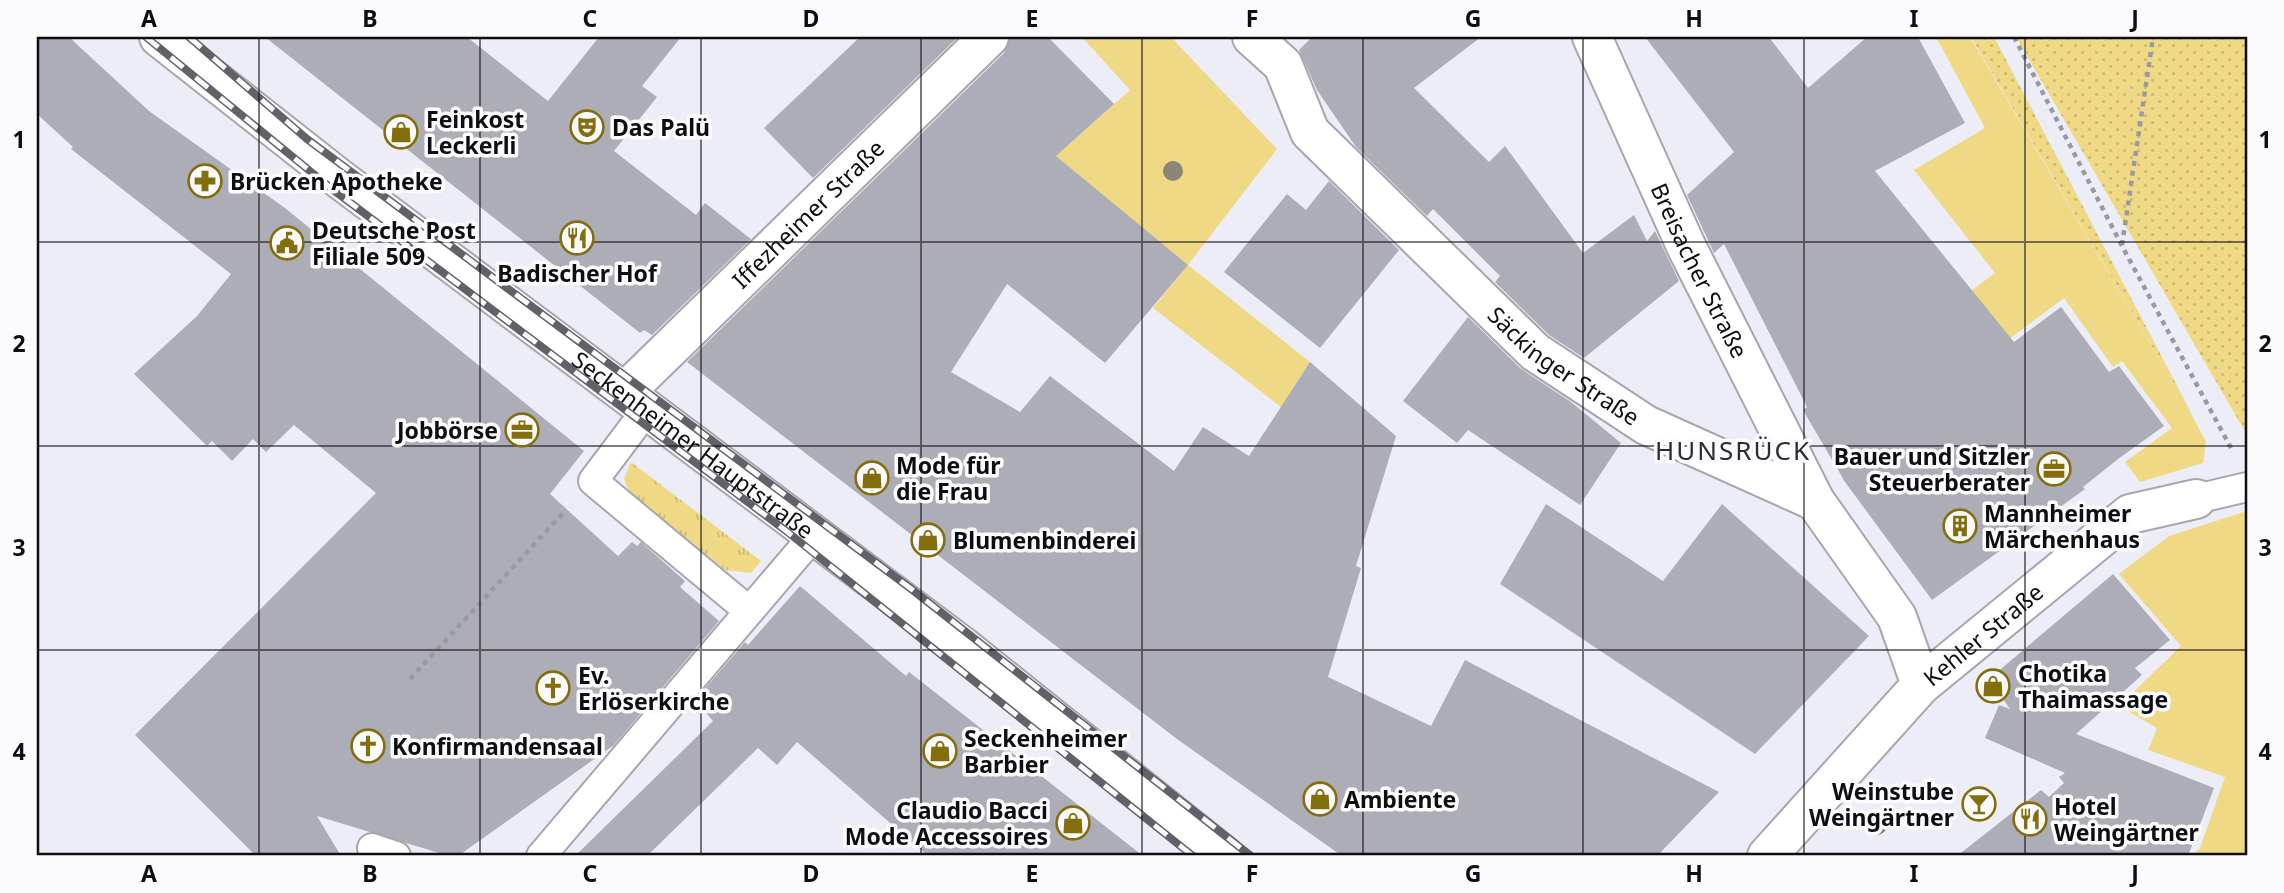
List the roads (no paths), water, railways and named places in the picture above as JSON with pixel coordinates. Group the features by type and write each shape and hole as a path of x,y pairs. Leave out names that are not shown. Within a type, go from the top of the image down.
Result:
{"street":[{"name":"Seckenheimer Hauptstraße","path":"159,37 337,177 963,647 1224,856"},
{"name":"Iffezheimer Straße","path":"637,400 989,37"},
{"name":"Säckinger Straße","path":"1252,37 1283,65 1310,132 1535,352 1646,425 1815,501"},
{"name":"Breisacher Straße","path":"1592,37 1686,246 1815,501"},
{"name":"Kehler Straße","path":"1768,856 1922,685 2130,514 2196,499"},
{"path":"1815,501 1897,617 1922,685"}],"lane":[{"path":"637,400 593,481 749,611"},
{"name":"Kehler Straße","path":"2196,499 2247,487"},
{"path":"541,856 815,534"}],"railway":[{"path":"146,37 332,189 785,530 1193,856"},
{"path":"189,37 307,139 910,588 1251,856"}],"place":[{"name":"Das Palü","path":"587,127"},
{"name":"Feinkost Leckerli","path":"401,132"},
{"name":"Brücken Apotheke","path":"205,181"},
{"name":"Badischer Hof","path":"577,238"},
{"name":"Deutsche Post Filiale 509","path":"287,243"},
{"name":"Jobbörse","path":"522,430"},
{"name":"Bauer und Sitzler Steuerberater","path":"2054,469"},
{"name":"Mode für die Frau","path":"872,478"},
{"name":"Mannheimer Märchenhaus","path":"1960,526"},
{"name":"Blumenbinderei","path":"928,540"},
{"name":"Chotika Thaimassage","path":"1993,686"},
{"name":"Ev. Erlöserkirche","path":"553,688"},
{"name":"Konfirmandensaal","path":"368,746"},
{"name":"Seckenheimer Barbier","path":"940,751"},
{"name":"Ambiente","path":"1320,799"},
{"name":"Weinstube Weingärtner","path":"1979,804"},
{"name":"Hotel Weingärtner","path":"2030,819"},
{"name":"Claudio Bacci Mode Accessoires","path":"1073,823"}],"district":[{"name":"HUNSRÜCK","path":"1733,450"}]}
